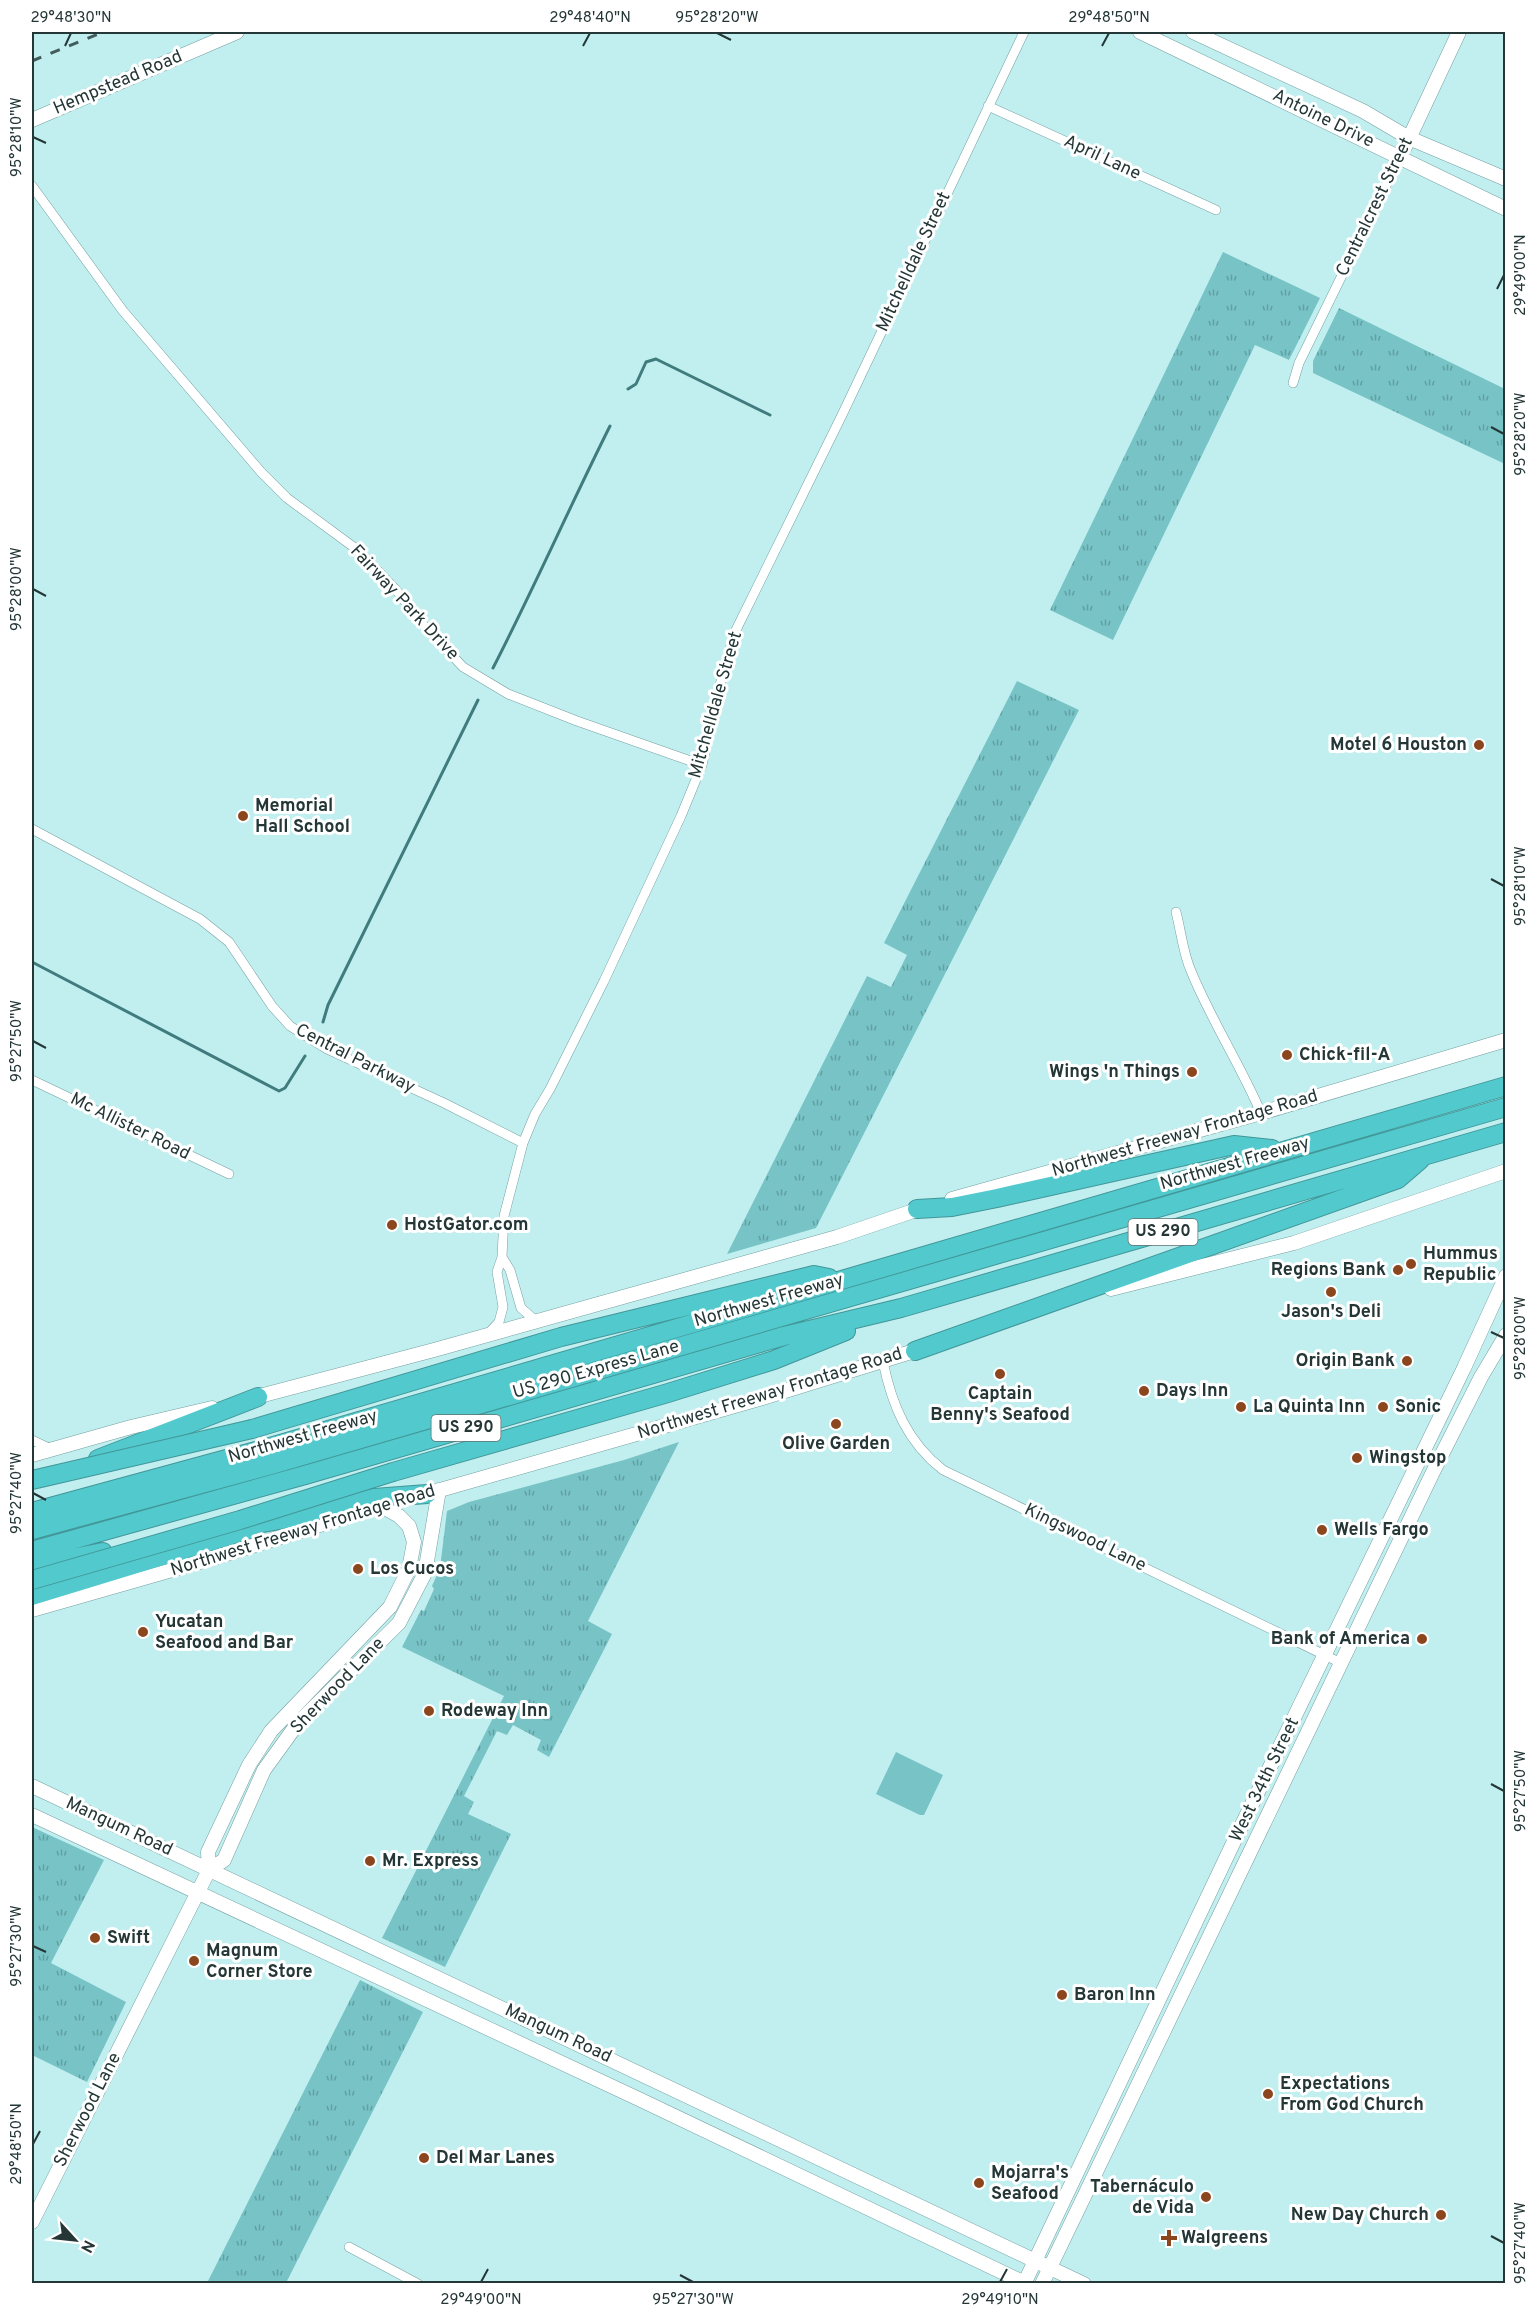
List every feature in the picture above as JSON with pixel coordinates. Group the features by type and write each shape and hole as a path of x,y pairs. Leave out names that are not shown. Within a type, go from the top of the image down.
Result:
{"highway":[{"name":"Northwest Freeway","path":"32,1512 256,1451 1506,1086"},
{"name":"US 290 Express Lane","path":"32,1530 271,1465 1506,1107"},
{"name":"Northwest Freeway","path":"32,1551 305,1475 784,1336 901,1308 1506,1132"},
{"path":"917,1209 952,1207 998,1198 1234,1145 1283,1150"},
{"path":"915,1351 1398,1179 1426,1155"},
{"path":"32,1482 252,1429 561,1337 624,1321 814,1275 843,1280"},
{"path":"32,1580 774,1360 901,1308"},
{"path":"32,1482 258,1397"},
{"path":"32,1566 285,1519 374,1498 433,1492"},
{"path":"32,1596 285,1519"}],"main road":[{"name":"Hempstead Road","path":"32,120 237,32"},
{"name":"Antoine Drive","path":"1140,32 1506,209"},
{"name":"Antoine Drive","path":"1192,32 1363,111 1409,138 1506,179"},
{"name":"Centralcrest Street","path":"1401,157 1459,32"},
{"path":"1225,72 1234,51"},
{"name":"Northwest Freeway Frontage Road","path":"32,1455 131,1426 258,1397 487,1335 837,1237 917,1209 1261,1113 1506,1040"},
{"name":"Northwest Freeway Frontage Road","path":"32,1610 207,1560 381,1506 883,1362 1084,1296 1294,1243 1506,1171"},
{"name":"West 34th Street","path":"1025,2283 1214,1885 1362,1582 1506,1276"},
{"name":"West 34th Street","path":"1042,2283 1341,1663 1481,1377 1506,1335"},
{"path":"1464,1368 1481,1377"},
{"name":"Sherwood Lane","path":"32,2222 209,1870 224,1860 264,1770 298,1723 399,1623 425,1574 433,1492"},
{"name":"Sherwood Lane","path":"209,1870 208,1852 254,1757 289,1711 390,1607 409,1569 414,1542 409,1526 399,1516 381,1506"},
{"path":"1362,1582 1378,1588"},
{"name":"Mangum Road","path":"32,1786 1084,2283"},
{"path":"69,1833 80,1808"},
{"name":"Mangum Road","path":"32,1815 1025,2283"},
{"path":"1214,1885 1230,1893"},
{"path":"326,1952 337,1931"},
{"path":"643,2101 653,2079"},
{"path":"879,2214 890,2191"}],"street":[{"name":"Mitchelldale Street","path":"487,1335 499,1322 503,1307 497,1272 502,1257 504,1216 523,1143 535,1114 550,1089 604,981 681,816 702,765 723,672 736,630 842,415 1024,32"},
{"name":"April Lane","path":"988,106 1216,210"},
{"name":"Centralcrest Street","path":"1293,383 1299,363 1401,157"},
{"name":"Fairway Park Drive","path":"32,186 123,311 261,472 287,498 359,551 463,667 508,694 702,765"},
{"name":"Central Parkway","path":"32,829 200,919 216,930 229,942 279,1015 296,1030 327,1049 523,1143"},
{"path":"1176,912 1190,968 1212,1017 1243,1072 1261,1113"},
{"name":"Mc Allister Road","path":"32,1080 229,1174"},
{"name":"Mitchelldale Street","path":"502,1257 510,1270 521,1308 536,1321"},
{"name":"Kingswood Lane","path":"883,1362 886,1381 900,1419 910,1437 928,1459 943,1470 1341,1663"},
{"path":"32,1440 52,1449"},
{"path":"349,2247 418,2283"}],"green space":[{"path":"1223,252 1320,298 1289,360 1255,345 1113,640 1050,610"},
{"path":"1339,308 1505,389 1505,464 1313,373 1313,361"},
{"path":"1017,681 1079,710 816,1228 727,1254 867,976 891,987 907,955 884,943"},
{"path":"679,1442 588,1621 612,1634 549,1757 537,1750 541,1740 513,1725 507,1735 497,1731 464,1796 474,1802 468,1814 511,1834 445,1967 382,1938 504,1696 402,1647 421,1610 424,1611 434,1589 432,1586 440,1568 447,1511 469,1502 624,1460"},
{"path":"896,1752 943,1775 924,1815 876,1794"},
{"path":"32,1827 104,1860 51,1963 126,2002 87,2082 32,2055"},
{"path":"360,1980 423,2012 286,2283 207,2283"}],"waterway":[{"path":"628,389 636,384 646,362 656,359 770,415"},
{"path":"493,668 610,426"},
{"path":"323,1022 328,1005 478,700"},
{"path":"32,962 279,1091 285,1088 305,1056"}],"railway":[{"path":"32,61 103,32"}],"place":[{"name":"Motel 6 Houston","path":"1479,745"},
{"name":"Memorial Hall School","path":"243,816"},
{"name":"Chick-fil-A","path":"1287,1055"},
{"name":"Wings 'n Things","path":"1192,1072"},
{"name":"HostGator.com","path":"392,1225"},
{"name":"Hummus Republic","path":"1411,1264"},
{"name":"Regions Bank","path":"1398,1270"},
{"name":"Jason's Deli","path":"1331,1292"},
{"name":"Origin Bank","path":"1407,1361"},
{"name":"Captain Benny's Seafood","path":"1000,1374"},
{"name":"Days Inn","path":"1144,1391"},
{"name":"La Quinta Inn","path":"1241,1407"},
{"name":"Sonic","path":"1383,1407"},
{"name":"Olive Garden","path":"836,1424"},
{"name":"Wingstop","path":"1357,1458"},
{"name":"Wells Fargo","path":"1322,1530"},
{"name":"Los Cucos","path":"358,1569"},
{"name":"Yucatan Seafood and Bar","path":"143,1632"},
{"name":"Bank of America","path":"1422,1639"},
{"name":"Rodeway Inn","path":"429,1711"},
{"name":"Mr. Express","path":"370,1861"},
{"name":"Swift","path":"95,1938"},
{"name":"Magnum Corner Store","path":"194,1961"},
{"name":"Baron Inn","path":"1062,1995"},
{"name":"Expectations From God Church","path":"1268,2094"},
{"name":"Del Mar Lanes","path":"424,2158"},
{"name":"Mojarra's Seafood","path":"979,2183"},
{"name":"Tabernáculo de Vida","path":"1206,2197"},
{"name":"New Day Church","path":"1441,2215"},
{"name":"Walgreens","path":"1169,2238"}]}
